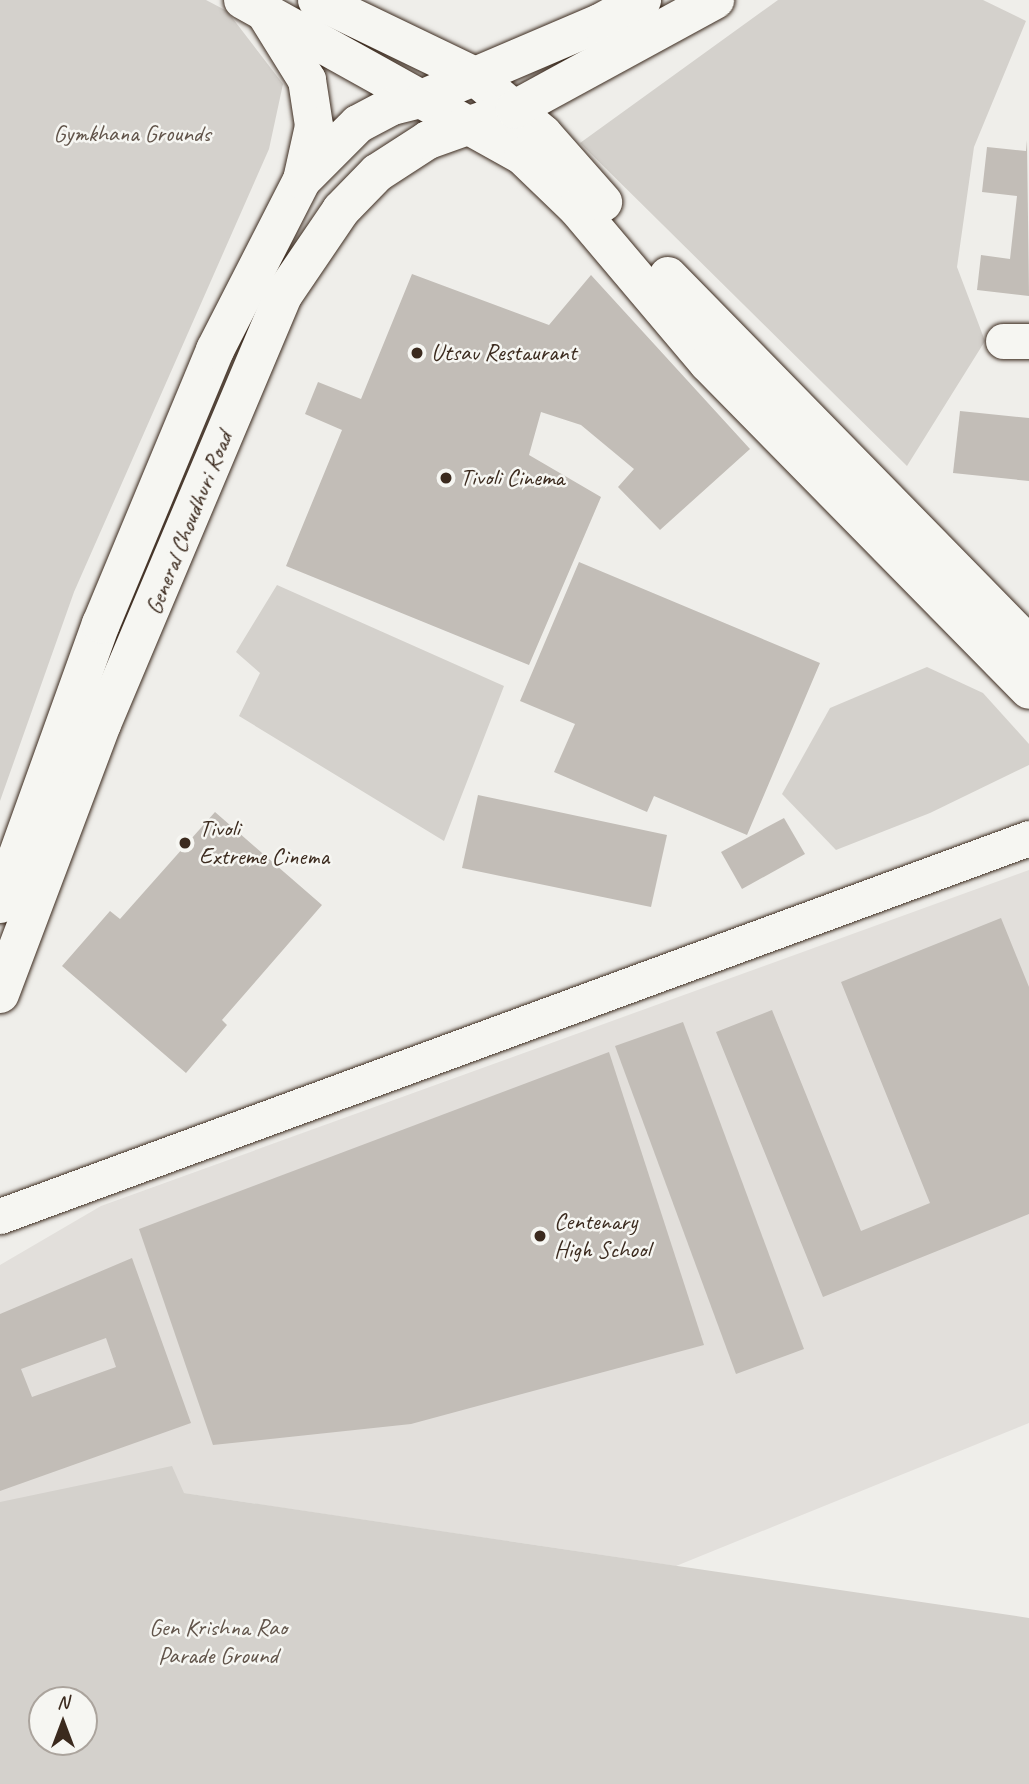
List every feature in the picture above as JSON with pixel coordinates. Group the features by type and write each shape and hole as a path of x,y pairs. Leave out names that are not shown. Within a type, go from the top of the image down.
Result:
{"main road":[{"path":"317,0 353,38 424,98 523,156 577,208 708,363 1029,690"},
{"path":"473,75 600,23 642,0"},
{"name":"General Choudhuri Road","path":"0,994 102,724 284,293 341,210 377,173 428,140 515,108 715,0"},
{"path":"253,5 473,75 515,108 563,155 689,299 1029,645"},
{"path":"253,5 307,80 313,126 302,180"},
{"name":"General Choudhuri Road","path":"0,904 102,624 215,350 302,180 358,124 392,106 424,98 473,75"},
{"path":"563,155 559,114 565,81"}],"street":[{"path":"0,1216 1029,838"}],"shaded area":[{"name":"Centenary High School","path":"1029,870 1029,1423 676,1566 183,1493 0,1503 0,1265 101,1206"}],"green space":[{"name":"Gymkhana Grounds","path":"0,0 206,0 227,11 283,84 269,149 74,592 0,801"},
{"path":"778,0 983,0 1026,21 974,147 957,267 985,341 907,466 580,143"},
{"path":"277,585 504,686 444,841 239,716 260,673 236,652"},
{"path":"927,667 983,693 1029,744 1029,765 930,813 836,850 782,794 830,708"},
{"name":"Gen Krishna Rao Parade Ground","path":"172,1466 184,1493 1029,1618 1029,1784 0,1784 0,1502"}],"building":[{"path":"1027,140 1029,296 977,290 981,255 1010,259 1017,196 982,192 987,147 1026,151"},
{"name":"Tivoli Cinema","path":"412,274 549,325 591,275 750,449 660,530 618,487 634,469 581,425 541,412 529,455 601,497 529,665 286,566 342,430 305,414 318,382 361,399"},
{"path":"960,411 1029,418 1029,481 953,473"},
{"path":"579,562 820,663 747,835 654,796 647,812 554,772 575,724 520,701"},
{"path":"478,795 667,835 651,907 462,868"},
{"path":"215,812 322,905 222,1020 227,1025 186,1073 62,966 110,911 120,919"},
{"path":"784,818 805,854 742,889 721,852"},
{"path":"1001,918 1029,987 1029,1214 823,1297 716,1032 772,1010 861,1231 930,1203 841,982"},
{"path":"683,1022 804,1349 736,1374 615,1046"},
{"path":"609,1052 704,1345 411,1424 213,1445 139,1229"},
{"path":"132,1258 191,1423 0,1491 0,1314","holes":["106,1338 116,1367 32,1397 21,1369"]}],"place":[{"name":"Utsav Restaurant","path":"417,353"},
{"name":"Tivoli Cinema","path":"446,478"},
{"name":"Tivoli Extreme Cinema","path":"185,843"},
{"name":"Centenary High School","path":"540,1236"}]}
